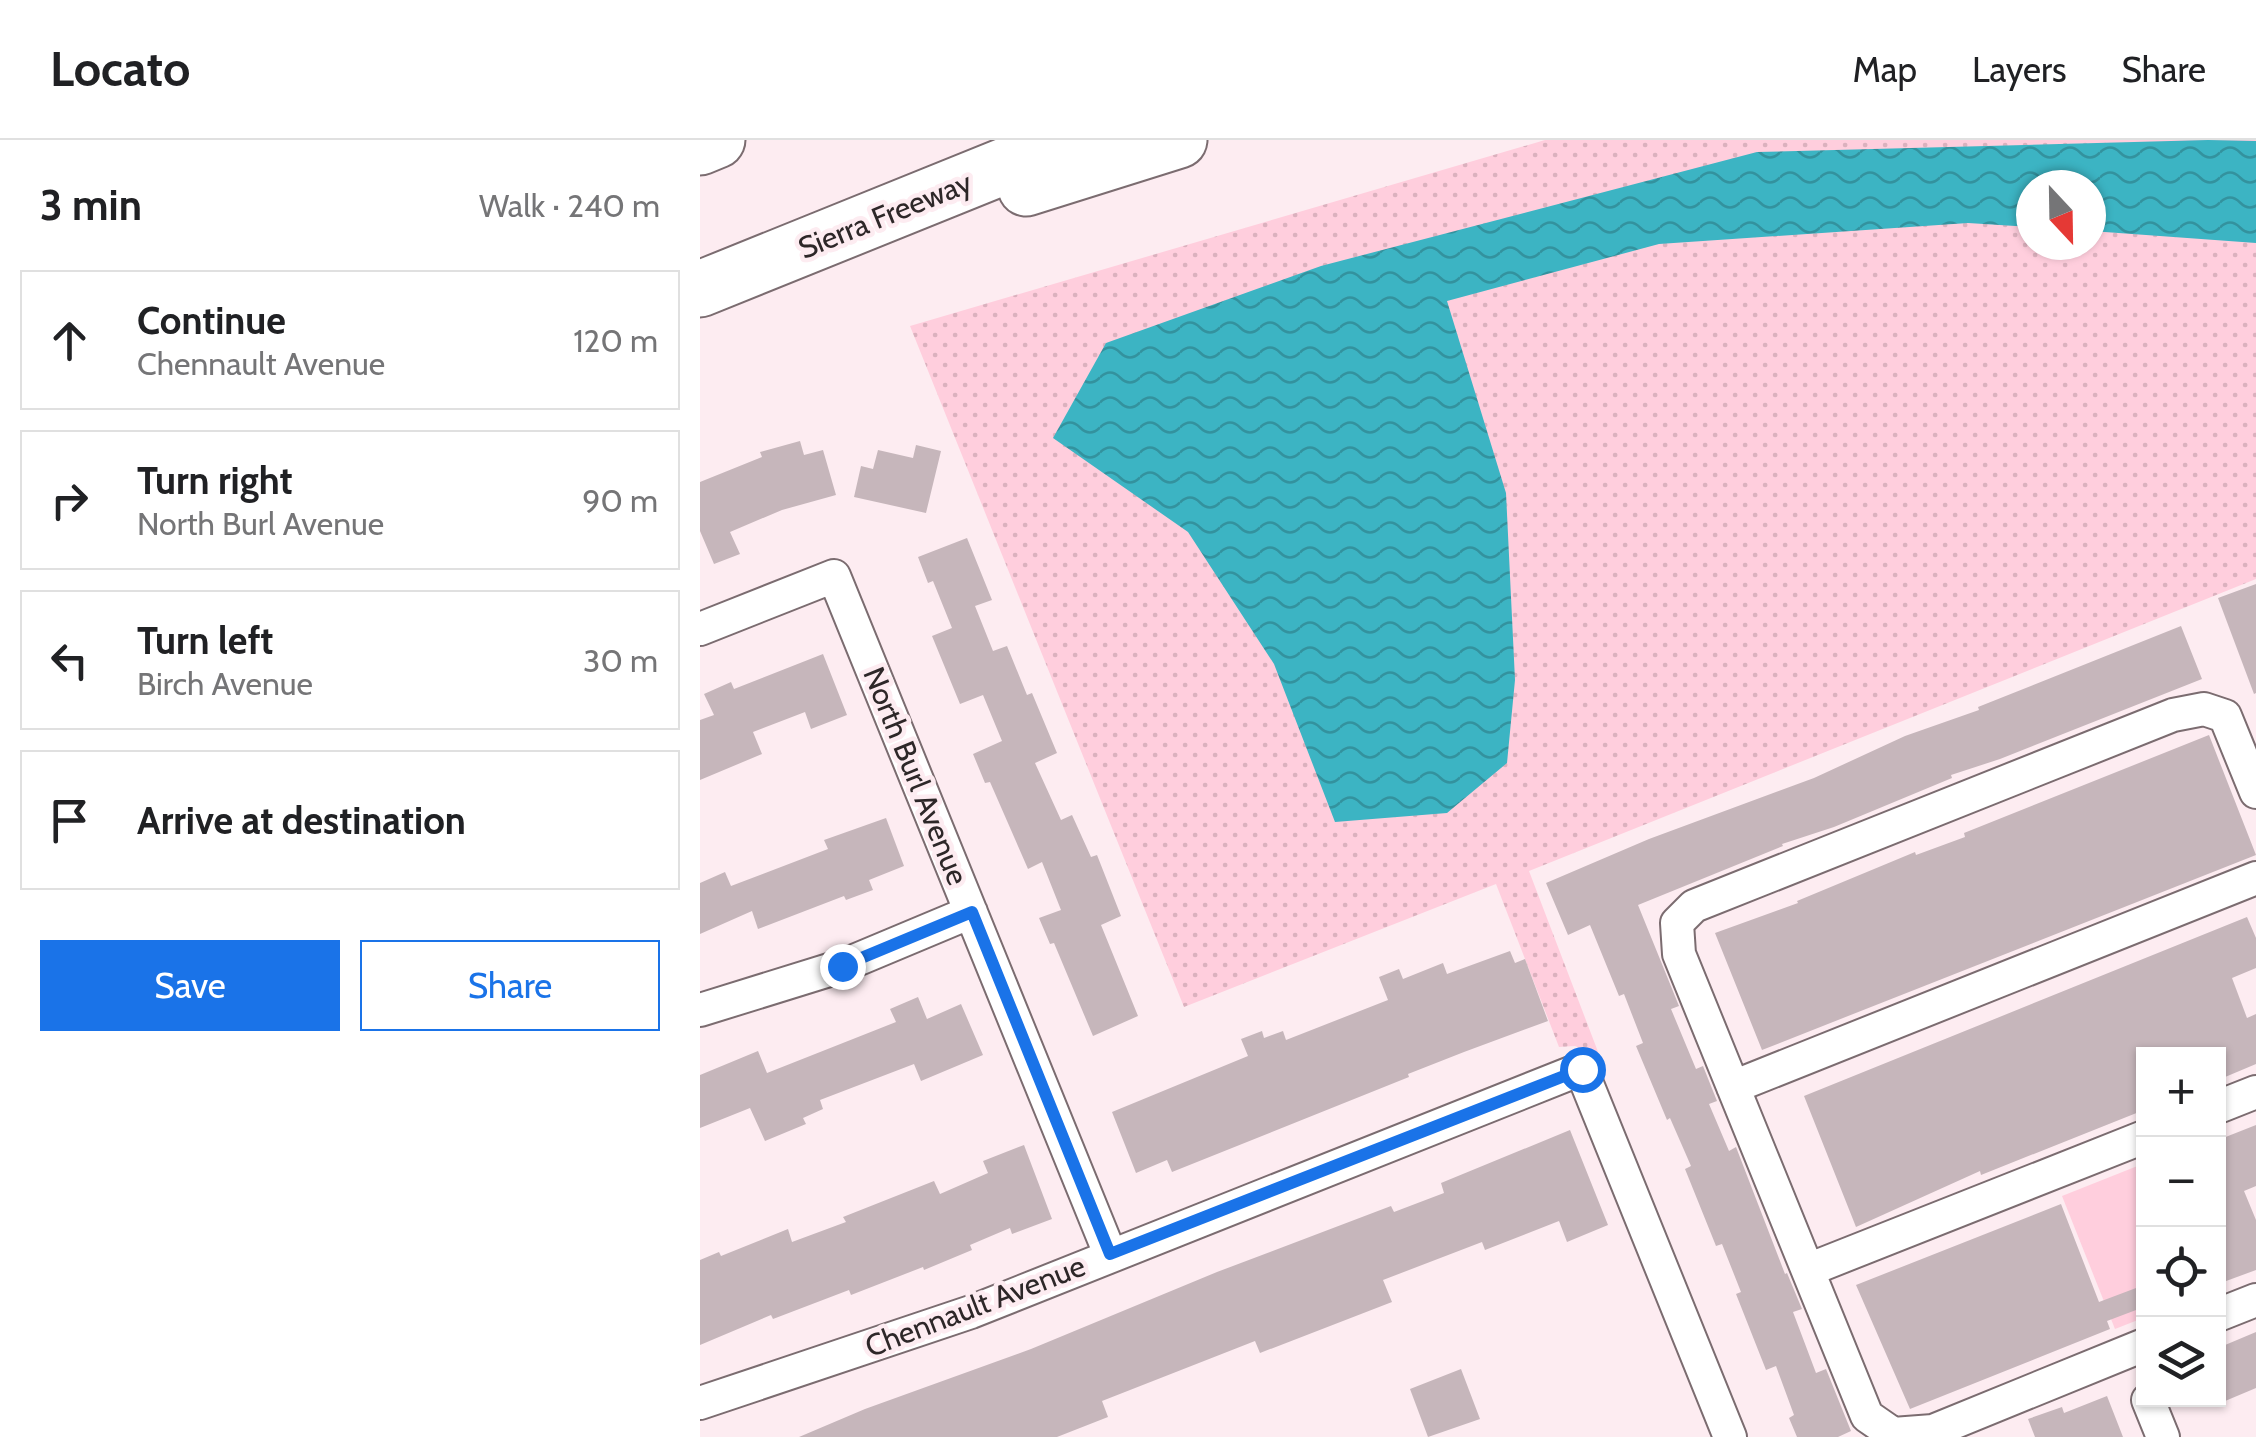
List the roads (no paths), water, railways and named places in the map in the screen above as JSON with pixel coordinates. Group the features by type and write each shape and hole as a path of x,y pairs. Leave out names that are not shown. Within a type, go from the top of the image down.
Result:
{"highway":[{"path":"700,147 718,140"},
{"name":"Sierra Freeway","path":"700,289 1070,140"},
{"path":"880,216 994,198 1179,140"}],"street":[{"name":"North Burl Avenue","path":"700,629 834,576 1110,1254"},
{"path":"2136,1348 1933,1431 1894,1434 1868,1416 1678,954 1677,923 1694,906 2174,715 2204,709 2225,716 2256,792"},
{"path":"1733,1087 2256,878"},
{"path":"700,1010 842,966 972,912"},
{"name":"Chennault Avenue","path":"700,1403 919,1331 1582,1069 1730,1437"},
{"path":"2226,1104 2256,1092"},
{"path":"1808,1270 2136,1140"},
{"path":"2226,1312 2256,1300"},
{"path":"2151,1407 2163,1437"}],"water":[{"path":"2256,141 2256,243 2106,232 2106,170 2016,170 2016,226 1968,223 1659,244 1447,301 1506,493 1515,680 1507,763 1447,813 1335,822 1274,664 1188,532 1053,438 1106,343 1321,266 1757,152"}]}
